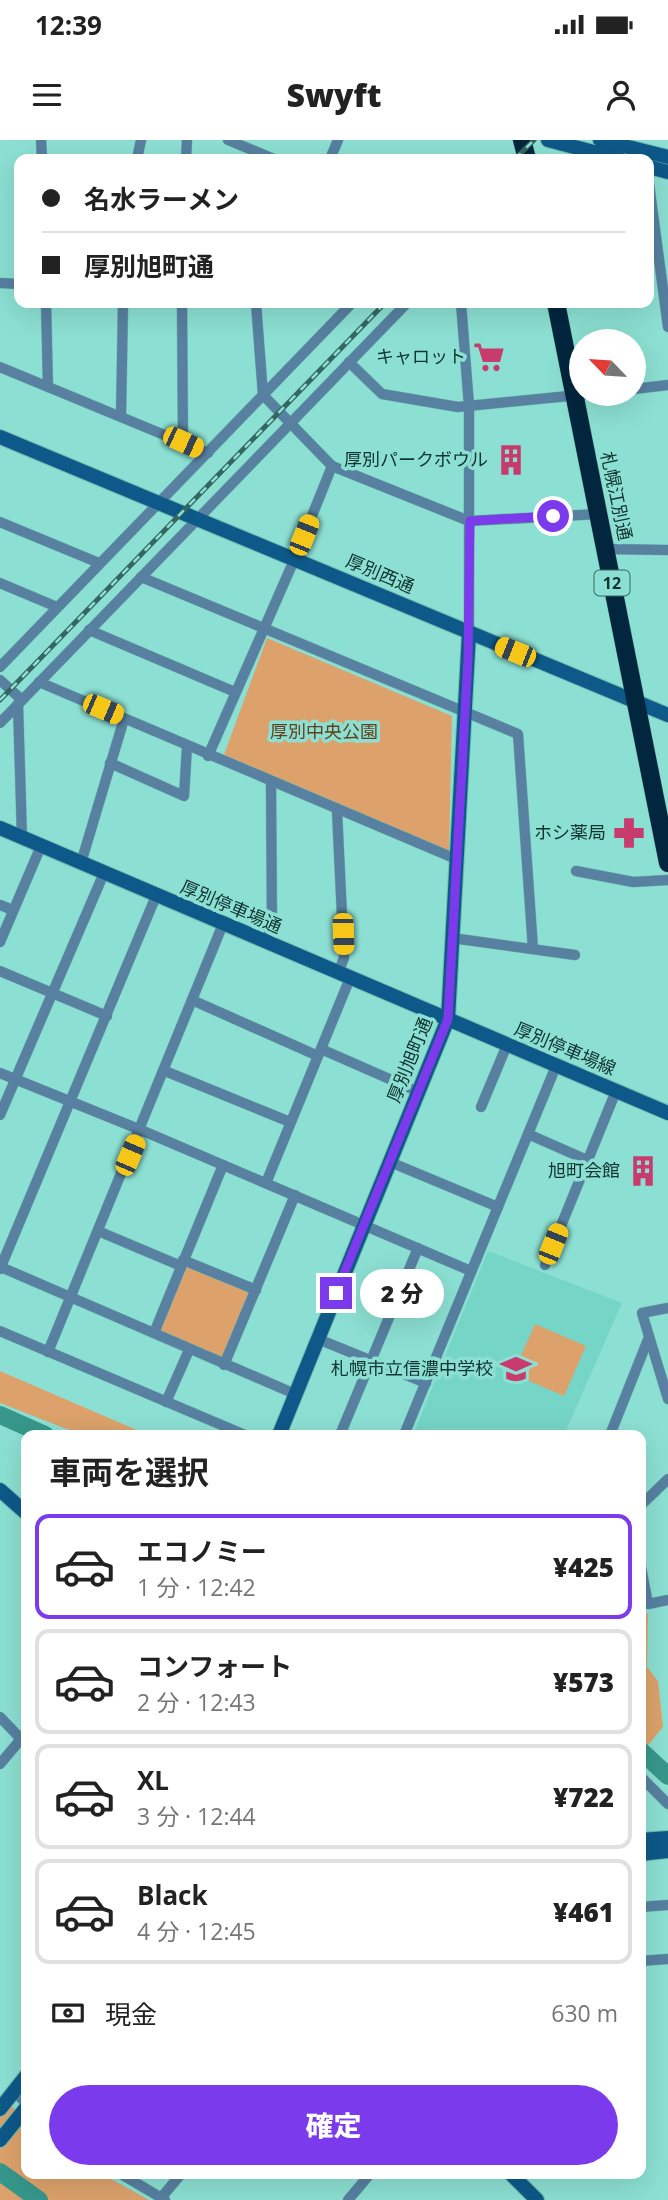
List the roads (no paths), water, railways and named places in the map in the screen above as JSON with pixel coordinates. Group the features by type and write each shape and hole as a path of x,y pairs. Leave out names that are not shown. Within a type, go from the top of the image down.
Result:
{"highway":[{"name":"札幌江別通","path":"556,308 569,351"},
{"name":"札幌江別通","path":"583,406 598,514 668,862"}],"street":[{"path":"228,140 251,154"},
{"path":"548,140 601,154"},
{"path":"600,140 643,154"},
{"path":"654,222 668,327"},
{"path":"46,308 48,387"},
{"path":"121,416 122,308"},
{"path":"182,308 183,442"},
{"path":"257,308 262,395 332,466 470,521 598,514"},
{"path":"0,667 345,308"},
{"path":"0,723 402,308"},
{"path":"461,308 469,407 469,633"},
{"path":"349,362 382,394 469,407 569,396"},
{"path":"0,367 208,453"},
{"path":"646,388 668,385"},
{"name":"厚別西通","path":"0,437 668,715"},
{"path":"208,756 295,558 332,466"},
{"path":"0,522 99,563"},
{"path":"606,550 668,550"},
{"path":"141,577 517,734 533,949"},
{"path":"0,583 57,607"},
{"path":"89,630 235,692"},
{"name":"厚別旭町通","path":"281,1430 448,1019 469,633"},
{"path":"0,680 20,702 22,838"},
{"path":"39,682 271,783 456,859"},
{"path":"81,863 124,719"},
{"path":"110,763 184,796 187,747"},
{"path":"266,942 272,925 271,783"},
{"path":"267,1183 319,1052 344,976 337,811"},
{"name":"厚別停車場通","path":"0,828 448,1019"},
{"path":"0,942 41,846"},
{"path":"576,871 634,882 668,880"},
{"path":"0,1115 104,873"},
{"path":"156,896 2,1269 295,1394"},
{"path":"0,905 13,910"},
{"path":"48,1352 223,924"},
{"path":"452,938 575,955"},
{"path":"0,971 107,1016"},
{"path":"192,1000 419,1092"},
{"name":"厚別停車場線","path":"448,1019 668,1113"},
{"path":"481,1107 507,1045"},
{"path":"406,1430 556,1066"},
{"path":"165,1071 290,1122"},
{"path":"0,1073 141,1129 471,1271"},
{"path":"545,1265 616,1091"},
{"path":"528,1134 586,1160"},
{"path":"390,1161 498,1207"},
{"path":"154,1333 223,1165"},
{"path":"224,1365 295,1195"},
{"path":"98,1231 256,1290"},
{"path":"342,1430 418,1248"},
{"path":"668,1308 642,1313 668,1399"},
{"path":"0,1331 233,1430"},
{"path":"612,1430 649,1337"},
{"path":"318,1339 426,1384"},
{"path":"166,1402 189,1350"},
{"path":"646,1500 668,1479"},
{"path":"0,1490 21,1509"},
{"path":"646,1594 648,1604 668,1600"},
{"path":"0,1717 21,1734"},
{"path":"0,1764 21,1738"},
{"path":"646,1782 668,1804"},
{"path":"646,1840 668,1838"},
{"path":"646,1853 668,1851"},
{"path":"646,1907 668,1905"},
{"path":"646,1961 668,1959"},
{"path":"0,2109 21,2082"},
{"path":"14,2091 21,2098"},
{"path":"0,2140 21,2114"},
{"path":"129,2179 163,2199 177,2179"},
{"path":"348,2200 366,2179"},
{"path":"517,2179 537,2200"}],"waterway":[{"path":"0,1415 34,1430"},
{"path":"646,1756 668,1776"},
{"path":"0,2172 39,2200"}],"railway":[{"path":"520,154 534,140"},
{"path":"0,700 380,308"}],"place":[{"name":"キャロット","path":"489,357"},
{"name":"厚別パークボウル","path":"511,460"},
{"name":"ホシ薬局","path":"629,833"},
{"name":"旭町会館","path":"643,1171"},
{"name":"札幌市立信濃中学校","path":"516,1369"}],"park label":[{"name":"厚別中央公園","path":"324,732"}]}
